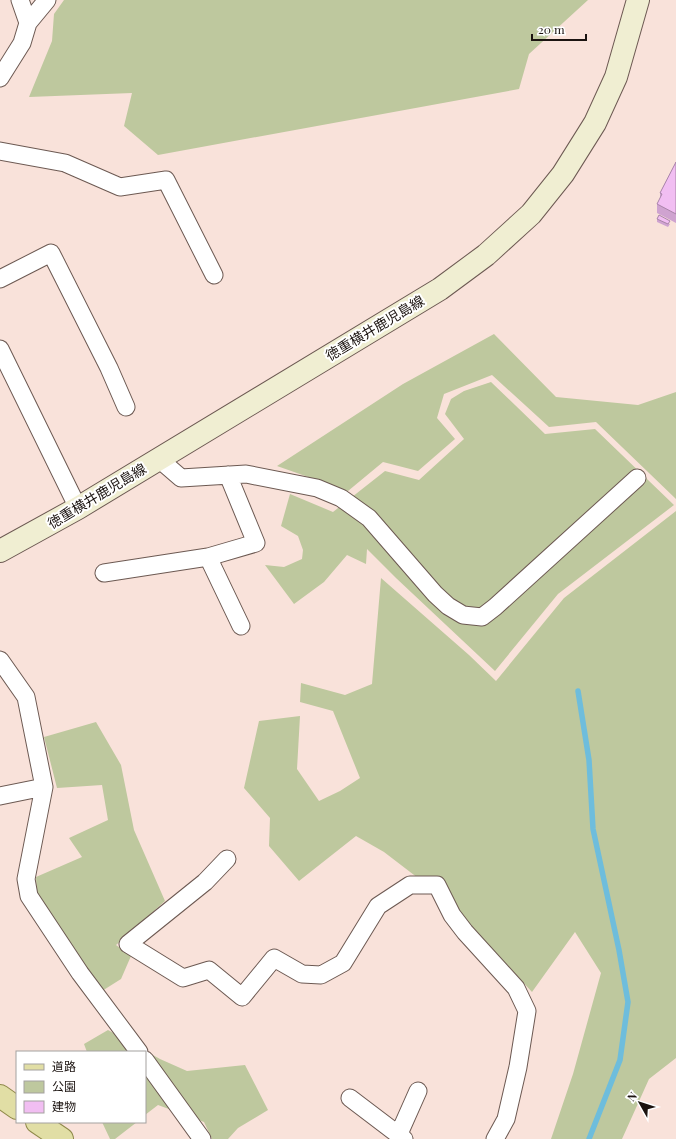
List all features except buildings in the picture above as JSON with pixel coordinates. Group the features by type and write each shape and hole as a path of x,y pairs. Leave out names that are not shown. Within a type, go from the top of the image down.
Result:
{"main road":[{"name":"徳重横井鹿児島線","path":"0,551 78,508 440,288 486,255 531,214 563,174 595,123 616,77 638,0"},
{"path":"0,1096 16,1107"},
{"path":"38,1123 62,1139"}],"street":[{"path":"20,0 28,23"},
{"path":"0,78 22,43 28,23 47,0"},
{"path":"0,151 65,163 120,187 166,180 214,275"},
{"path":"0,279 51,253 109,368 126,407"},
{"path":"0,349 78,508"},
{"path":"159,459 181,478 246,474 317,488 341,498 369,518 435,594 448,606 463,615 482,617 495,607 637,478"},
{"path":"104,573 208,557 256,543 228,475"},
{"path":"208,557 241,626"},
{"path":"0,660 26,697 44,787 26,879 29,896 80,973 138,1051"},
{"path":"0,796 44,787"},
{"path":"227,859 205,882 128,944 183,978 209,970 242,997 274,958 302,974 321,975 338,966 343,963 378,906 410,885 437,886 452,916 516,988 527,1011 518,1067 506,1120 495,1139"},
{"path":"146,1061 202,1139"},
{"path":"350,1098 401,1137 418,1091"}],"green space":[{"path":"64,0 588,0 529,54 519,89 158,155 124,126 132,93 29,97 52,41 54,14"},
{"path":"494,334 556,397 638,405 676,392 676,499 596,422 549,427 492,375 444,394 437,418 455,439 418,471 383,462 348,491 277,466 403,384"},
{"path":"491,382 545,434 595,429 674,505 558,594 495,671 367,549 366,564 347,555 324,582 294,604 265,565 284,567 302,559 303,550 298,536 281,526 290,494 333,512 385,471 419,480 464,439 445,414 451,399 464,391"},
{"path":"676,511 676,1058 649,1079 622,1139 551,1139 573,1074 601,973 575,932 532,992 448,901 384,852 356,836 299,881 269,846 270,818 244,788 259,721 300,716 297,769 319,801 340,791 360,778 333,711 300,702 301,683 345,695 372,684 381,578 469,655 496,681 564,598"},
{"path":"96,722 121,765 134,830 165,901 116,945 131,956 121,979 102,991 37,897 36,877 82,857 69,838 108,820 102,785 57,788 44,737"},
{"path":"108,1030 146,1051 87,1051 84,1044"},
{"path":"146,1051 187,1071 245,1065 268,1110 238,1128 228,1139 212,1139 204,1122 158,1105 146,1114"},
{"path":"102,1123 136,1123 115,1139 110,1139"}],"waterway":[{"path":"578,691 589,760 593,829 619,950 628,1002 620,1060 589,1139"}]}
